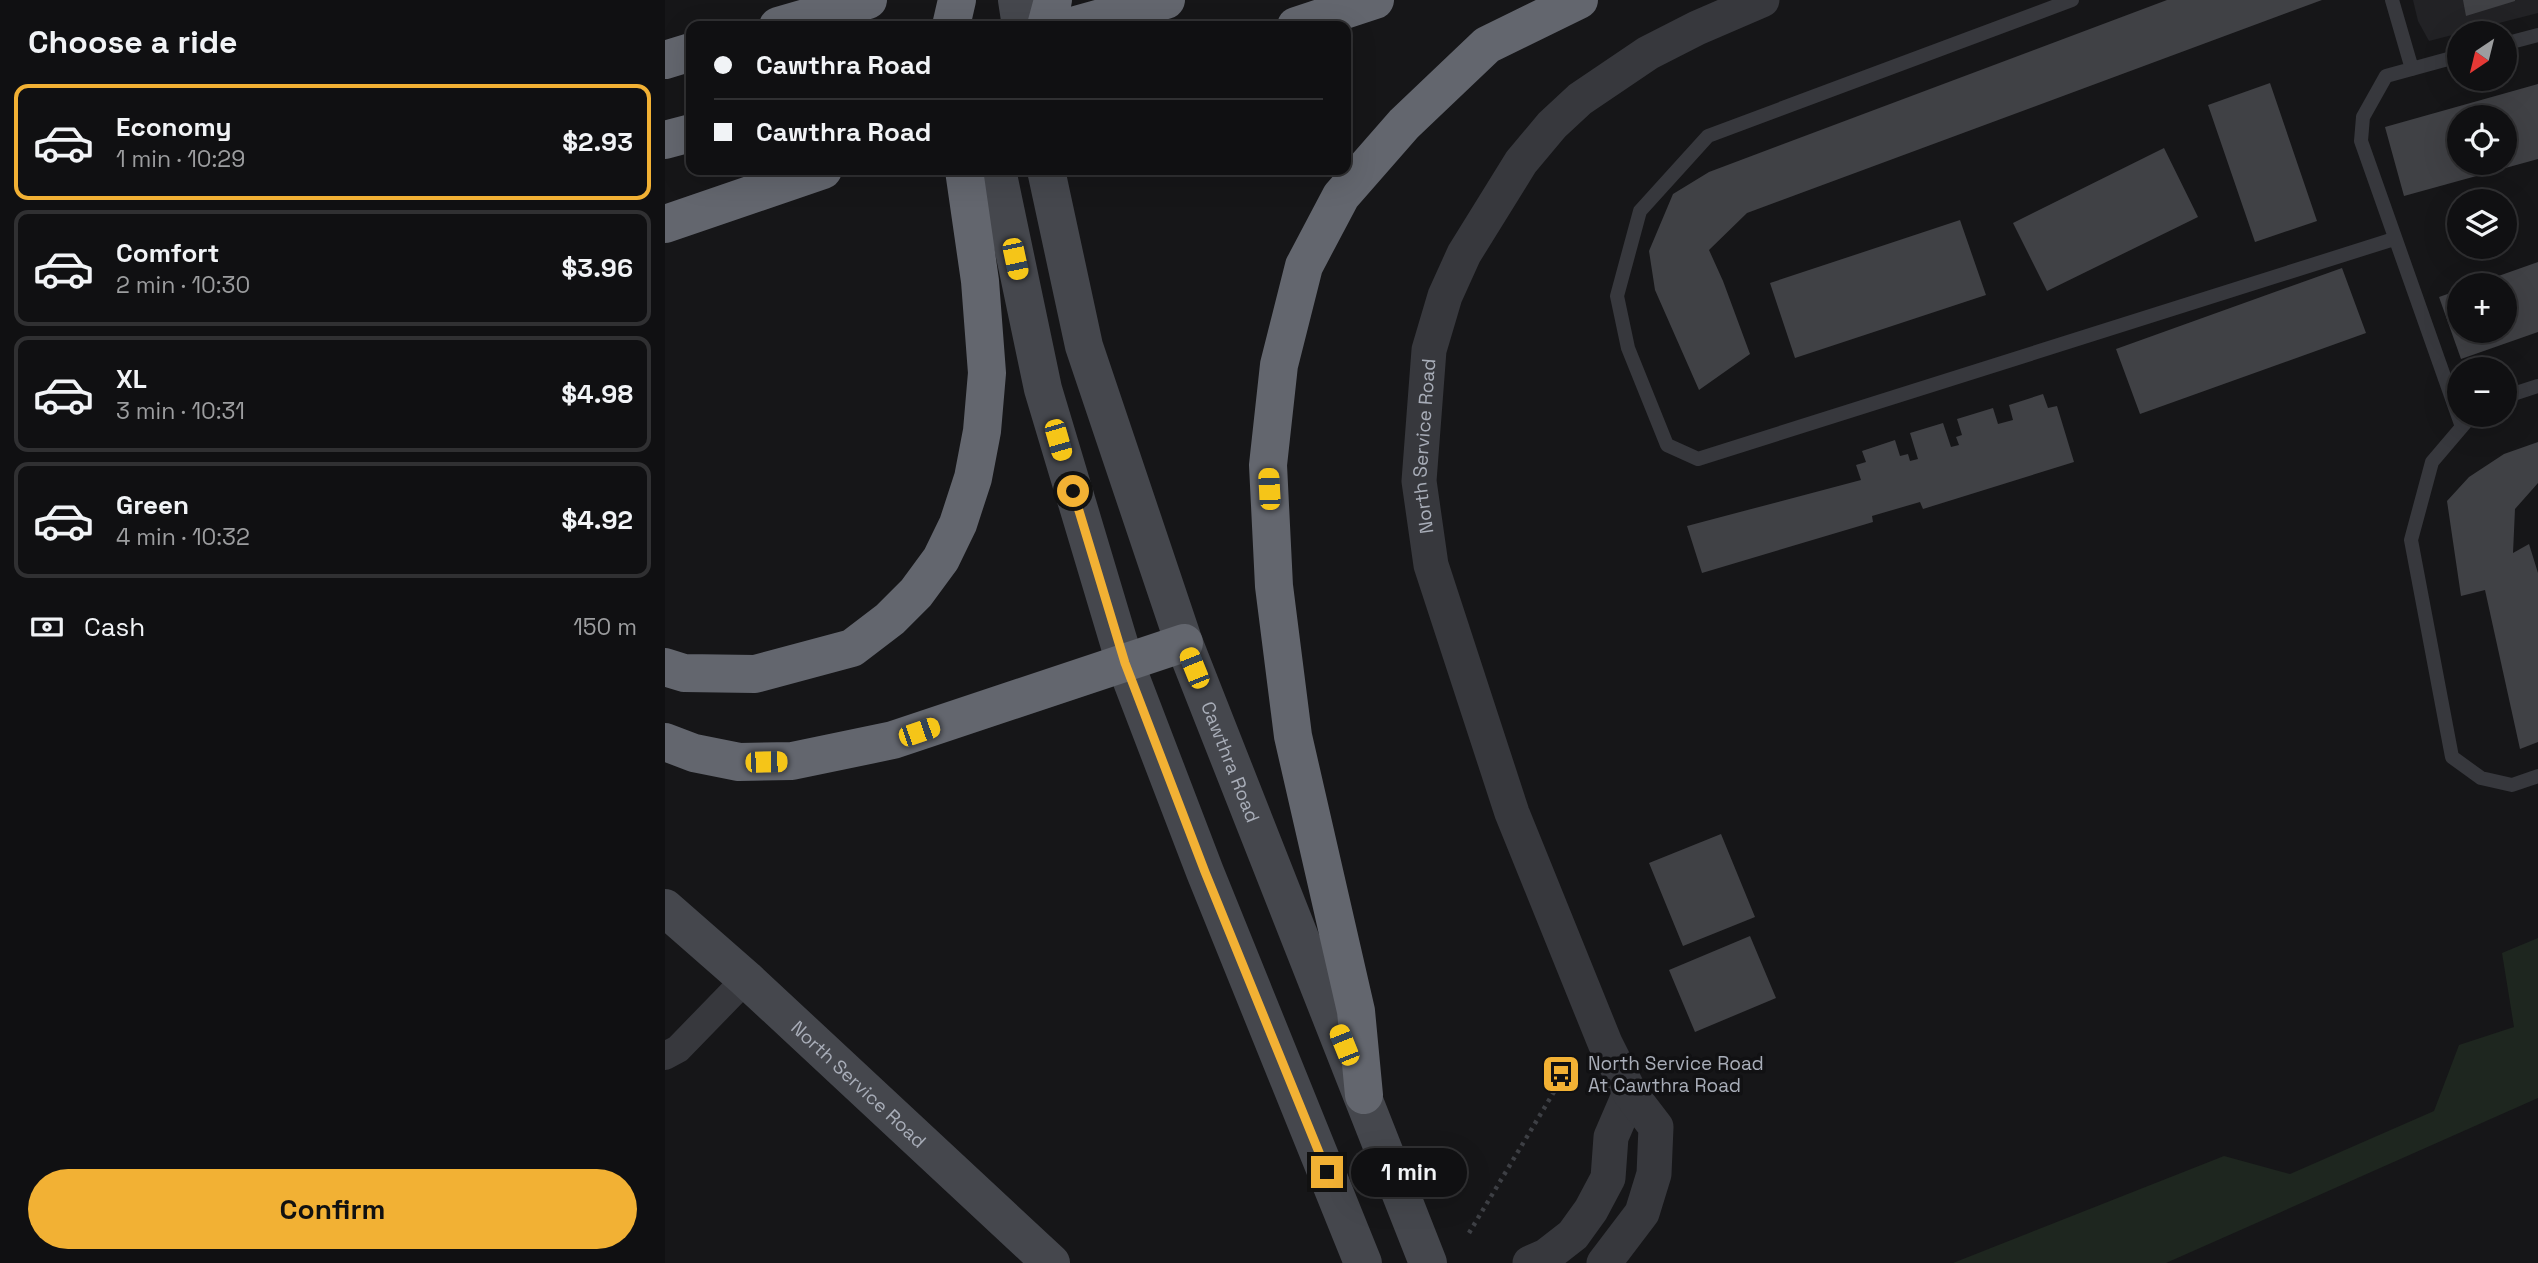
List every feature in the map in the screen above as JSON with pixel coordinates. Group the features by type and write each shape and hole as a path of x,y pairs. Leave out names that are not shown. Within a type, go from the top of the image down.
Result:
{"highway":[{"path":"795,21 868,0"},
{"path":"952,21 957,0"},
{"path":"1047,21 1053,0"},
{"path":"1090,21 1166,0"},
{"path":"1311,21 1375,0"},
{"path":"1364,1095 1356,1011 1293,736 1274,586 1268,465 1279,365 1304,267 1341,196 1404,124 1486,46 1579,0"},
{"path":"665,60 686,54"},
{"path":"665,140 686,134"},
{"path":"665,224 808,175"},
{"path":"665,667 684,673 755,674 852,648 890,619 916,593 941,559 958,524 973,478 982,431 987,373 980,281 987,212 967,175"},
{"path":"665,742 694,753 739,762 792,761 893,740 1184,643"}],"main road":[{"path":"968,0 972,21"},
{"path":"1017,0 1020,21"},
{"path":"996,175 987,212 1125,663 1205,872 1363,1263"},
{"name":"Cawthra Road","path":"1049,181 1084,346 1184,643 1428,1263"},
{"name":"North Service Road","path":"665,908 746,979 1051,1263"}],"street":[{"name":"North Service Road","path":"1604,1263 1642,1213 1654,1174 1656,1127 1630,1093 1595,1020 1512,813 1431,565 1419,481 1429,351 1445,296 1464,254 1521,162 1552,125 1580,99 1648,53 1762,0"},
{"path":"665,1056 678,1049 746,979"},
{"path":"1530,1263 1546,1256 1573,1235 1591,1210 1608,1178 1611,1137 1630,1093"}],"lane":[{"path":"2072,0 1709,136 1640,211 1617,296 1628,348 1667,445 1698,459 2394,239"},
{"path":"2392,0 2412,69"},
{"path":"2517,41 2538,35"},
{"path":"2447,59 2386,76 2363,117 2361,141 2447,386"},
{"path":"2517,393 2538,386"},
{"path":"2462,427 2432,462 2410,540 2452,757 2481,778 2512,785 2538,776"}],"path":[{"path":"1469,1233 1570,1067 1595,1020"}],"shaded area":[{"path":"2413,0 2538,0 2538,13 2507,21 2447,21 2447,36 2429,41 2418,21"},
{"path":"2538,938 2538,1098 2166,1263 1953,1263 2224,1156 2290,1174 2434,1111 2459,1045 2514,1027 2502,953"}],"building":[{"path":"2167,0 2322,0 1747,213 1709,250 1750,354 1699,390 1655,290 1649,251 1673,194 1709,172"},
{"path":"2463,0 2515,0 2515,1 2466,16"},
{"path":"2270,83 2317,221 2255,242 2208,105"},
{"path":"2538,84 2538,159 2517,165 2517,105 2463,105"},
{"path":"2447,110 2447,175 2480,175 2404,196 2385,127"},
{"path":"2164,148 2198,217 2047,291 2013,223"},
{"path":"1960,220 1986,295 1795,358 1770,283"},
{"path":"2538,262 2538,332 2517,339 2517,273 2507,273"},
{"path":"2342,268 2366,333 2140,414 2116,349"},
{"path":"2447,294 2447,320 2439,297"},
{"path":"2455,343 2507,343 2467,357 2460,357"},
{"path":"2043,394 2048,408 2057,406 2074,462 1923,509 1920,502 1872,516 1873,522 1702,573 1687,526 1861,480 1856,465 1866,462 1862,451 1895,440 1900,456 1908,454 1910,461 1918,459 1910,433 1943,423 1951,447 1959,445 1956,437 1962,435 1957,419 1993,408 1998,424 2013,420 2009,405"},
{"path":"2538,442 2538,483 2515,509 2513,553 2529,544 2538,573 2538,742 2520,749 2485,590 2461,596 2447,501 2469,477 2504,454"},
{"path":"1721,834 1755,917 1683,946 1649,863"},
{"path":"1750,936 1776,998 1695,1032 1669,970"}],"place":[{"name":"North Service Road At Cawthra Road","path":"1561,1074"}],"route":[{"path":"1073,491 1125,663 1205,872 1327,1172"}]}
